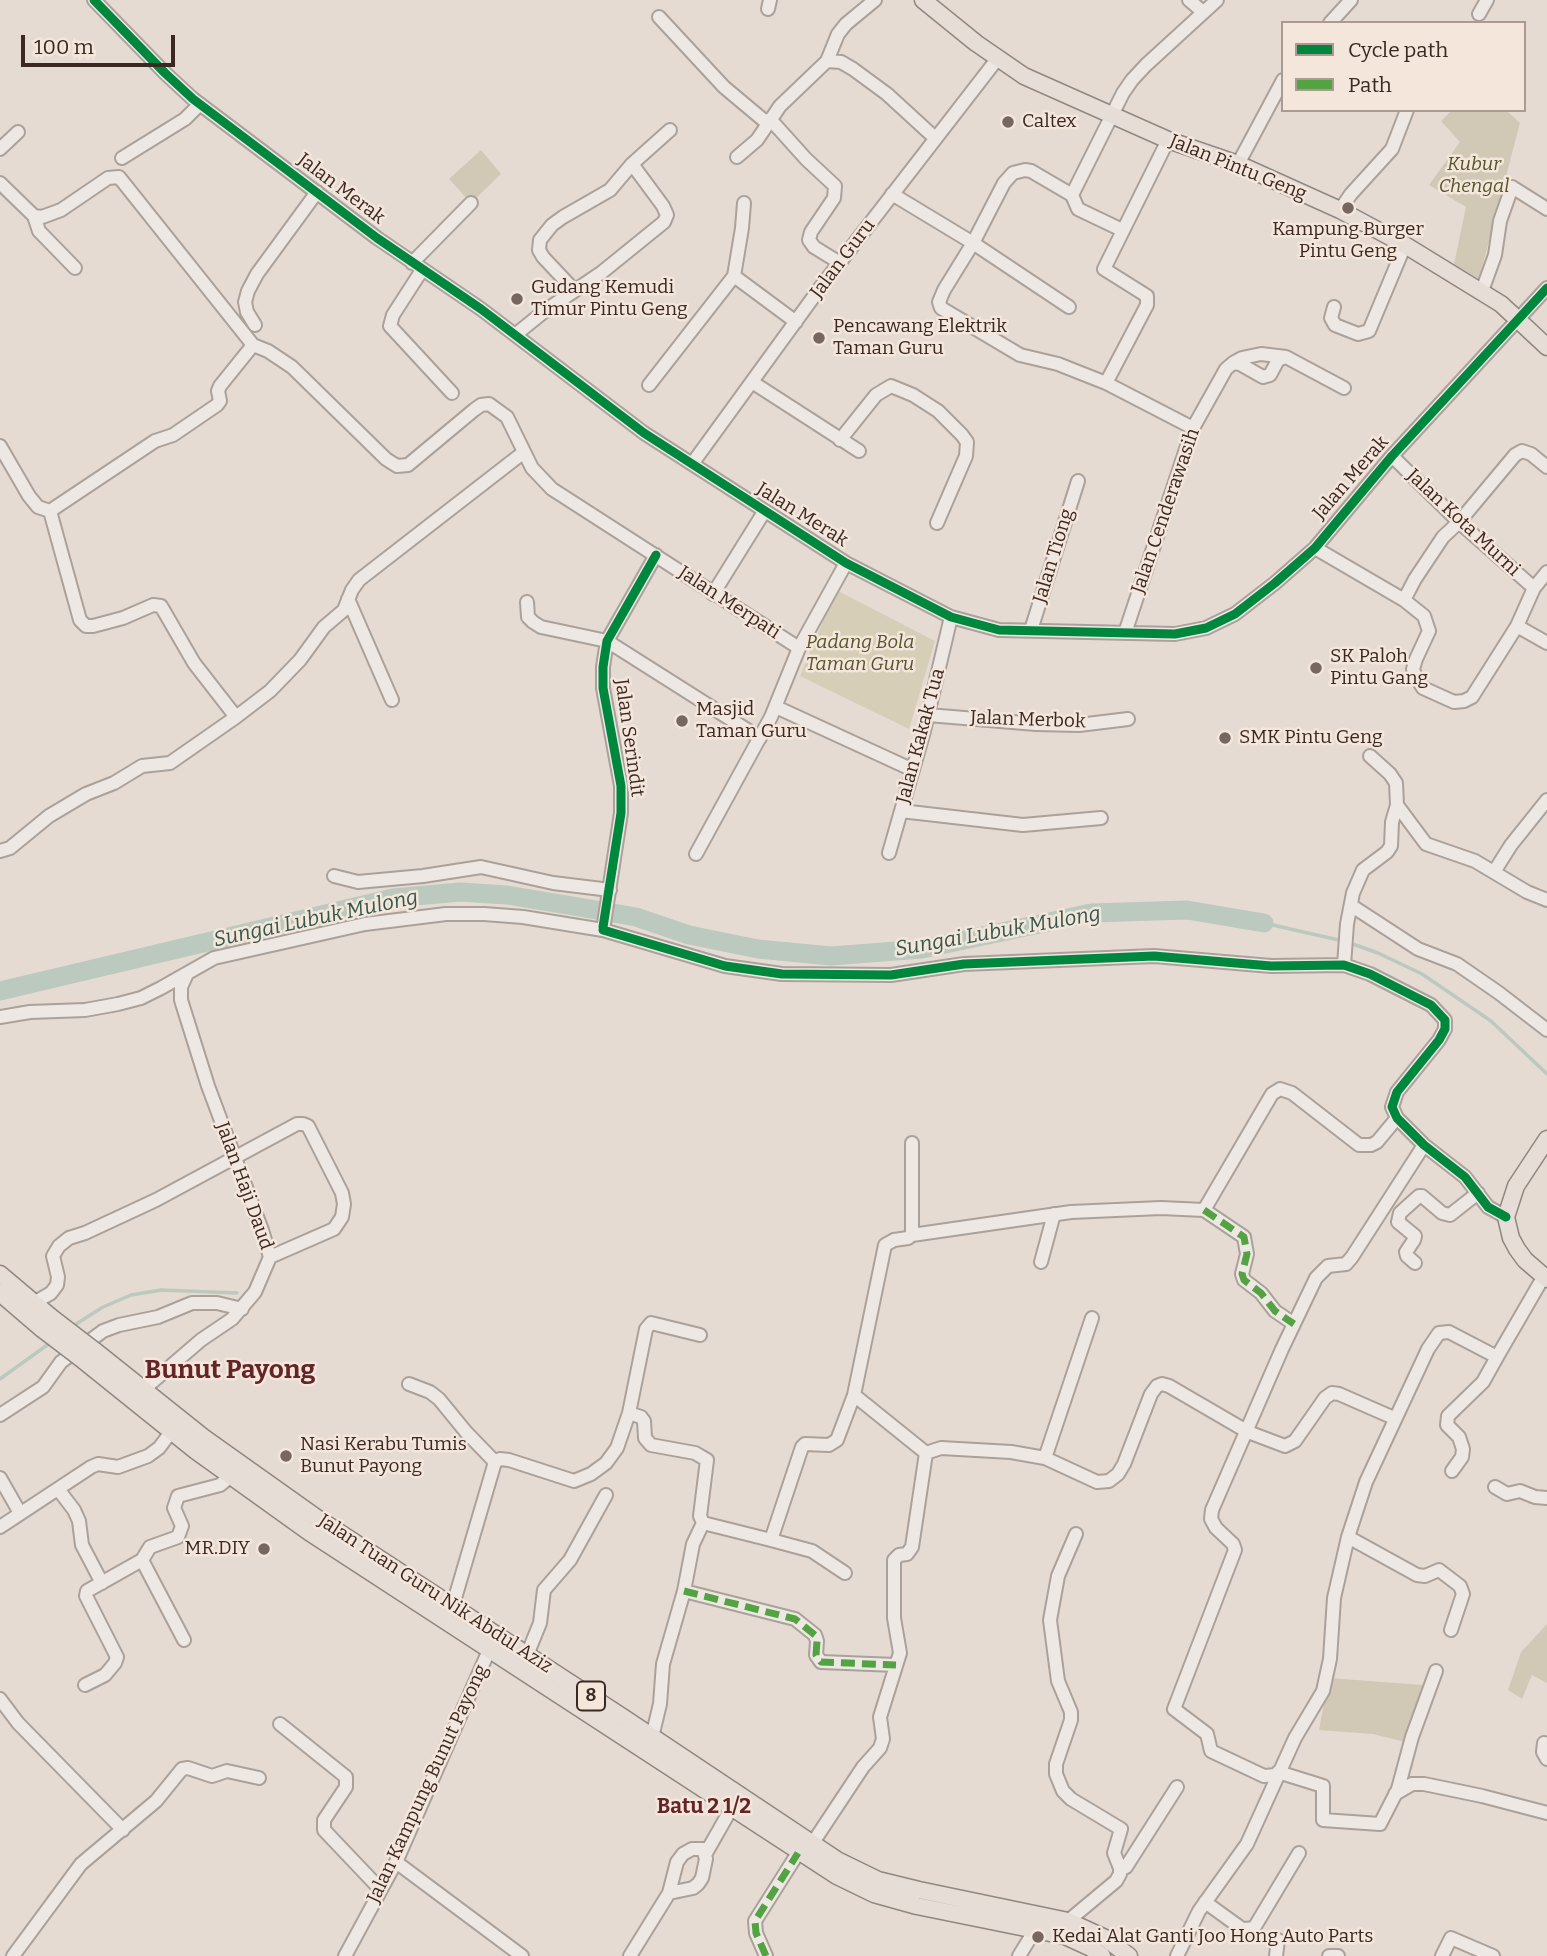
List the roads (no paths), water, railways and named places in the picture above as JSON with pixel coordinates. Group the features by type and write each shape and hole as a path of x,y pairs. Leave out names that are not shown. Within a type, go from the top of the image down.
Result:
{"main road":[{"name":"Jalan Pintu Geng","path":"923,0 976,43 1024,76 1168,140 1238,164 1340,211 1405,245 1501,304 1547,347"},
{"path":"1545,1277 1517,1250 1506,1217 1516,1185 1547,1139"},
{"name":"Jalan Tuan Guru Nik Abdul Aziz","path":"0,1274 34,1303 47,1323"},
{"name":"Jalan Tuan Guru Nik Abdul Aziz","path":"0,1293 47,1323 89,1356 171,1432 309,1532 731,1809 805,1848 878,1880 1068,1921 1105,1938 1129,1956"},
{"name":"Jalan Tuan Guru Nik Abdul Aziz","path":"89,1356 144,1390 203,1437 326,1523 652,1737 805,1848 837,1876 874,1894 917,1906 1065,1936 1102,1956"},
{"path":"326,1523 322,1531 331,1545"}],"street":[{"name":"Jalan Merak","path":"94,0 165,73 200,104 644,433 846,563 951,617 999,630 1175,635 1215,625 1235,614 1314,548 1392,456 1547,288"},
{"path":"737,157 757,140 780,106 831,61 838,34 875,0"},
{"path":"1189,0 1203,12"},
{"path":"1072,195 1123,93 1139,72 1217,0"},
{"path":"1332,21 1351,0"},
{"path":"1479,14 1487,0"},
{"path":"659,17 724,87 769,121 835,186 836,194 811,232 810,240 814,247 840,263"},
{"name":"Jalan Guru","path":"692,464 892,194 998,58"},
{"path":"831,61 853,69 887,94 935,138"},
{"path":"1238,164 1281,84"},
{"path":"122,158 185,119 200,104"},
{"path":"1340,211 1351,194 1392,149 1406,112"},
{"path":"573,290 543,257 539,250 540,240 562,217 610,190 632,164 670,130"},
{"path":"0,149 19,132"},
{"path":"1106,383 1147,304 1147,296 1104,269 1168,140"},
{"path":"515,335 573,290 601,273 666,219 663,206 632,164"},
{"path":"1122,230 1078,209 1072,195 1031,171 1013,173 1004,183 973,243 944,290 939,302 940,308 1020,355 1058,364 1106,383 1193,428"},
{"path":"34,216 51,215 108,178 119,177 253,345 220,386 220,401 217,405 173,435 155,441 50,511"},
{"path":"0,183 34,216 39,232 75,268"},
{"path":"1482,291 1495,255 1500,221 1512,187 1547,209"},
{"path":"255,326 245,302 248,291 257,274 317,191"},
{"path":"892,194 973,243 1069,307"},
{"path":"452,393 390,326 393,314 417,267 471,203"},
{"path":"649,385 734,276 744,203"},
{"path":"1334,307 1331,318 1335,325 1357,334 1369,331 1405,245"},
{"path":"734,276 796,322"},
{"name":"Jalan Merpati","path":"253,345 268,351 292,367 386,459 397,466 408,465 481,405 489,404 498,409 512,425 532,468 552,489 799,648"},
{"path":"1233,363 1261,354 1286,357 1343,388"},
{"path":"1233,363 1264,377 1270,375 1278,360 1286,357"},
{"name":"Jalan Cenderawasih","path":"1125,632 1193,428 1221,378 1233,363"},
{"path":"752,382 859,451"},
{"path":"840,440 876,395 891,386 913,395 938,411 967,442 966,456 937,523"},
{"path":"0,446 29,496 38,507 50,511"},
{"path":"1404,600 1443,537 1459,522 1515,455 1522,451 1531,454 1547,467"},
{"path":"0,851 10,848 49,816 86,794 114,783 142,766 170,763 270,691 300,660 324,627 344,610 359,580 524,452"},
{"name":"Jalan Kota Murni","path":"1392,456 1459,522 1534,588"},
{"name":"Jalan Tiong","path":"1031,630 1078,481"},
{"path":"50,511 80,620 86,626 93,626 123,618 153,605 161,606 194,663 236,716"},
{"path":"713,594 764,512"},
{"path":"1314,548 1404,600 1424,616 1429,631 1413,669 1423,688 1454,702 1472,697 1517,626 1534,588 1547,572"},
{"name":"Jalan Serindit","path":"603,929 618,840 621,786 603,688 603,667 607,641 656,555"},
{"path":"696,854 776,708 799,648 846,563"},
{"path":"348,599 392,700"},
{"path":"527,602 528,617 541,627 607,641 760,738"},
{"name":"Jalan Kakak Tua","path":"889,853 928,715 951,617"},
{"path":"1517,626 1547,643"},
{"path":"776,708 913,769"},
{"name":"Jalan Merbok","path":"928,715 1036,724 1079,724 1128,719"},
{"path":"1344,959 1353,893 1363,870 1391,846 1396,783 1370,756"},
{"path":"1494,872 1511,845 1547,800"},
{"path":"1396,804 1426,844 1475,861 1527,892 1547,900"},
{"path":"901,811 1023,825 1101,818"},
{"path":"334,876 358,882 481,867 609,893"},
{"path":"1352,906 1418,949 1457,964 1547,1030"},
{"path":"0,1017 30,1012 85,1010 118,1004 141,998 186,976 214,958 365,924 446,914 523,917 603,929 725,966 782,974 891,975 964,964 1154,956 1271,966 1344,959 1431,1005 1445,1020 1445,1029 1439,1040 1413,1069 1393,1099 1392,1107 1397,1118 1424,1145 1465,1177 1488,1207 1506,1217"},
{"name":"Jalan Haji Daud","path":"144,1390 201,1340 232,1320 254,1293 271,1257 233,1158 181,1000 181,987 186,976"},
{"path":"1204,1210 1276,1091 1280,1089 1292,1093 1359,1145 1371,1146 1397,1118"},
{"path":"34,1303 51,1293 57,1284 53,1256 59,1246 69,1238 156,1200 298,1124 303,1124 308,1126 342,1193 342,1217 334,1229 271,1257"},
{"path":"912,1143 912,1235"},
{"path":"1424,1145 1352,1257 1346,1264 1328,1266 1316,1278 1294,1324 1212,1510 1211,1519 1216,1528 1233,1544 1233,1557 1174,1709 1207,1734 1211,1751 1264,1776 1277,1774 1323,1786 1323,1820 1380,1824 1395,1794 1436,1671"},
{"path":"1415,1263 1406,1252 1415,1236 1398,1222 1400,1213 1422,1196 1442,1213 1450,1215 1478,1193"},
{"path":"771,1540 800,1451 805,1444 823,1446 833,1444 837,1440 854,1395 886,1245 894,1240 1054,1214 1149,1208 1204,1210 1244,1237 1247,1254 1242,1274 1244,1280 1261,1293 1275,1311 1294,1324"},
{"path":"1041,1262 1054,1214"},
{"path":"1452,1471 1464,1452 1459,1437 1447,1425 1448,1416 1483,1382 1545,1277"},
{"path":"0,1415 43,1387 61,1362 103,1331 158,1317 192,1303 217,1303 242,1309"},
{"path":"1045,1458 1092,1318"},
{"path":"453,1605 495,1462 500,1459 509,1460 574,1481 591,1474 617,1448 629,1413 646,1329 651,1322 700,1335"},
{"path":"1177,1956 1205,1902 1247,1844 1294,1738 1323,1692 1331,1659 1334,1598 1348,1537 1366,1482 1428,1349 1439,1333 1453,1333 1497,1356"},
{"path":"409,1384 430,1392 439,1399 495,1462"},
{"path":"926,1453 942,1448 1012,1452 1045,1458 1097,1482 1109,1481 1118,1474 1124,1464 1151,1394 1162,1384 1248,1432 1285,1446 1292,1444 1325,1398 1332,1393 1394,1418"},
{"path":"854,1395 926,1453"},
{"path":"629,1413 641,1417 644,1421 645,1438 651,1446 695,1453 707,1460 700,1516 703,1523 693,1544 684,1591 663,1664 660,1704 652,1737"},
{"path":"0,1527 98,1464 118,1467 148,1456 159,1448 171,1432"},
{"path":"766,1956 756,1933 755,1921 863,1767 880,1748 883,1739 880,1717 900,1653 894,1618 894,1560 899,1555 907,1554 912,1547 926,1453"},
{"path":"85,1685 105,1675 117,1657 86,1596 89,1589 142,1560 150,1547 173,1540 180,1534 182,1526 174,1508 178,1496 220,1485 232,1476"},
{"path":"0,1478 20,1514"},
{"path":"1495,1487 1507,1494 1520,1491 1547,1498"},
{"path":"58,1489 74,1510 79,1521 82,1545 102,1583"},
{"path":"527,1655 540,1623 544,1590 570,1560 606,1495"},
{"path":"703,1523 813,1551 845,1573"},
{"path":"1068,1921 1116,1881 1120,1870 1114,1853 1121,1829 1071,1799 1063,1791 1056,1774 1056,1764 1071,1720 1071,1712 1058,1681 1050,1620 1058,1576 1076,1534"},
{"path":"1348,1537 1417,1575 1425,1576 1439,1570 1453,1579 1462,1588 1463,1594 1451,1630"},
{"path":"142,1560 184,1640"},
{"path":"684,1591 795,1619 815,1635 816,1655 821,1662 897,1665"},
{"name":"Jalan Kampung Bunut Payong","path":"345,1956 396,1862 489,1648"},
{"path":"0,1699 18,1724 122,1830"},
{"path":"280,1724 346,1777 346,1787 324,1820 324,1830 381,1890"},
{"path":"1544,1743 1542,1752 1547,1759"},
{"path":"13,1956 81,1864 156,1801 183,1769 188,1768 212,1776 227,1771 259,1778"},
{"path":"1395,1794 1412,1784 1424,1784 1547,1813"},
{"path":"1120,1870 1126,1867 1177,1787"},
{"path":"669,1893 693,1888 698,1884 704,1871 706,1853 731,1809"},
{"path":"631,1956 669,1893 673,1870 683,1854 697,1847 706,1853"},
{"path":"1205,1902 1241,1928 1254,1928 1299,1853"},
{"path":"396,1862 522,1956"},
{"path":"1019,1956 1035,1930"},
{"path":"1442,1956 1451,1938 1493,1956"},
{"path":"1276,1956 1278,1940"},
{"path":"1329,1956 1338,1956"}],"waterway":[{"name":"Sungai Lubuk Mulong","path":"0,991 393,898 460,892 507,895 636,917 689,935 758,949 831,956 922,949 1091,913 1187,910 1264,923"},
{"name":"Sungai Lubuk Mulong","path":"1264,923 1343,941"},
{"name":"Sungai Lubuk Mulong","path":"1350,943 1422,974 1491,1021 1547,1074"},
{"path":"73,1326 103,1307 131,1295 161,1290 237,1293"},
{"path":"0,1379 50,1343"}],"place":[{"name":"Caltex","path":"1008,122"},
{"name":"Kampung Burger Pintu Geng","path":"1348,208"},
{"name":"Gudang Kemudi Timur Pintu Geng","path":"517,299"},
{"name":"Pencawang Elektrik Taman Guru","path":"819,338"},
{"name":"SK Paloh Pintu Gang","path":"1316,668"},
{"name":"Masjid Taman Guru","path":"682,721"},
{"name":"SMK Pintu Geng","path":"1225,738"},
{"name":"Nasi Kerabu Tumis Bunut Payong","path":"286,1456"},
{"name":"MR.DIY","path":"264,1549"},
{"name":"Kedai Alat Ganti Joo Hong Auto Parts","path":"1038,1937"}],"district":[{"name":"Bunut Payong","path":"230,1371"},
{"name":"Batu 2 1/2","path":"704,1807"}],"park label":[{"name":"Kubur Chengal","path":"1474,176"},
{"name":"Padang Bola Taman Guru","path":"860,654"}]}
